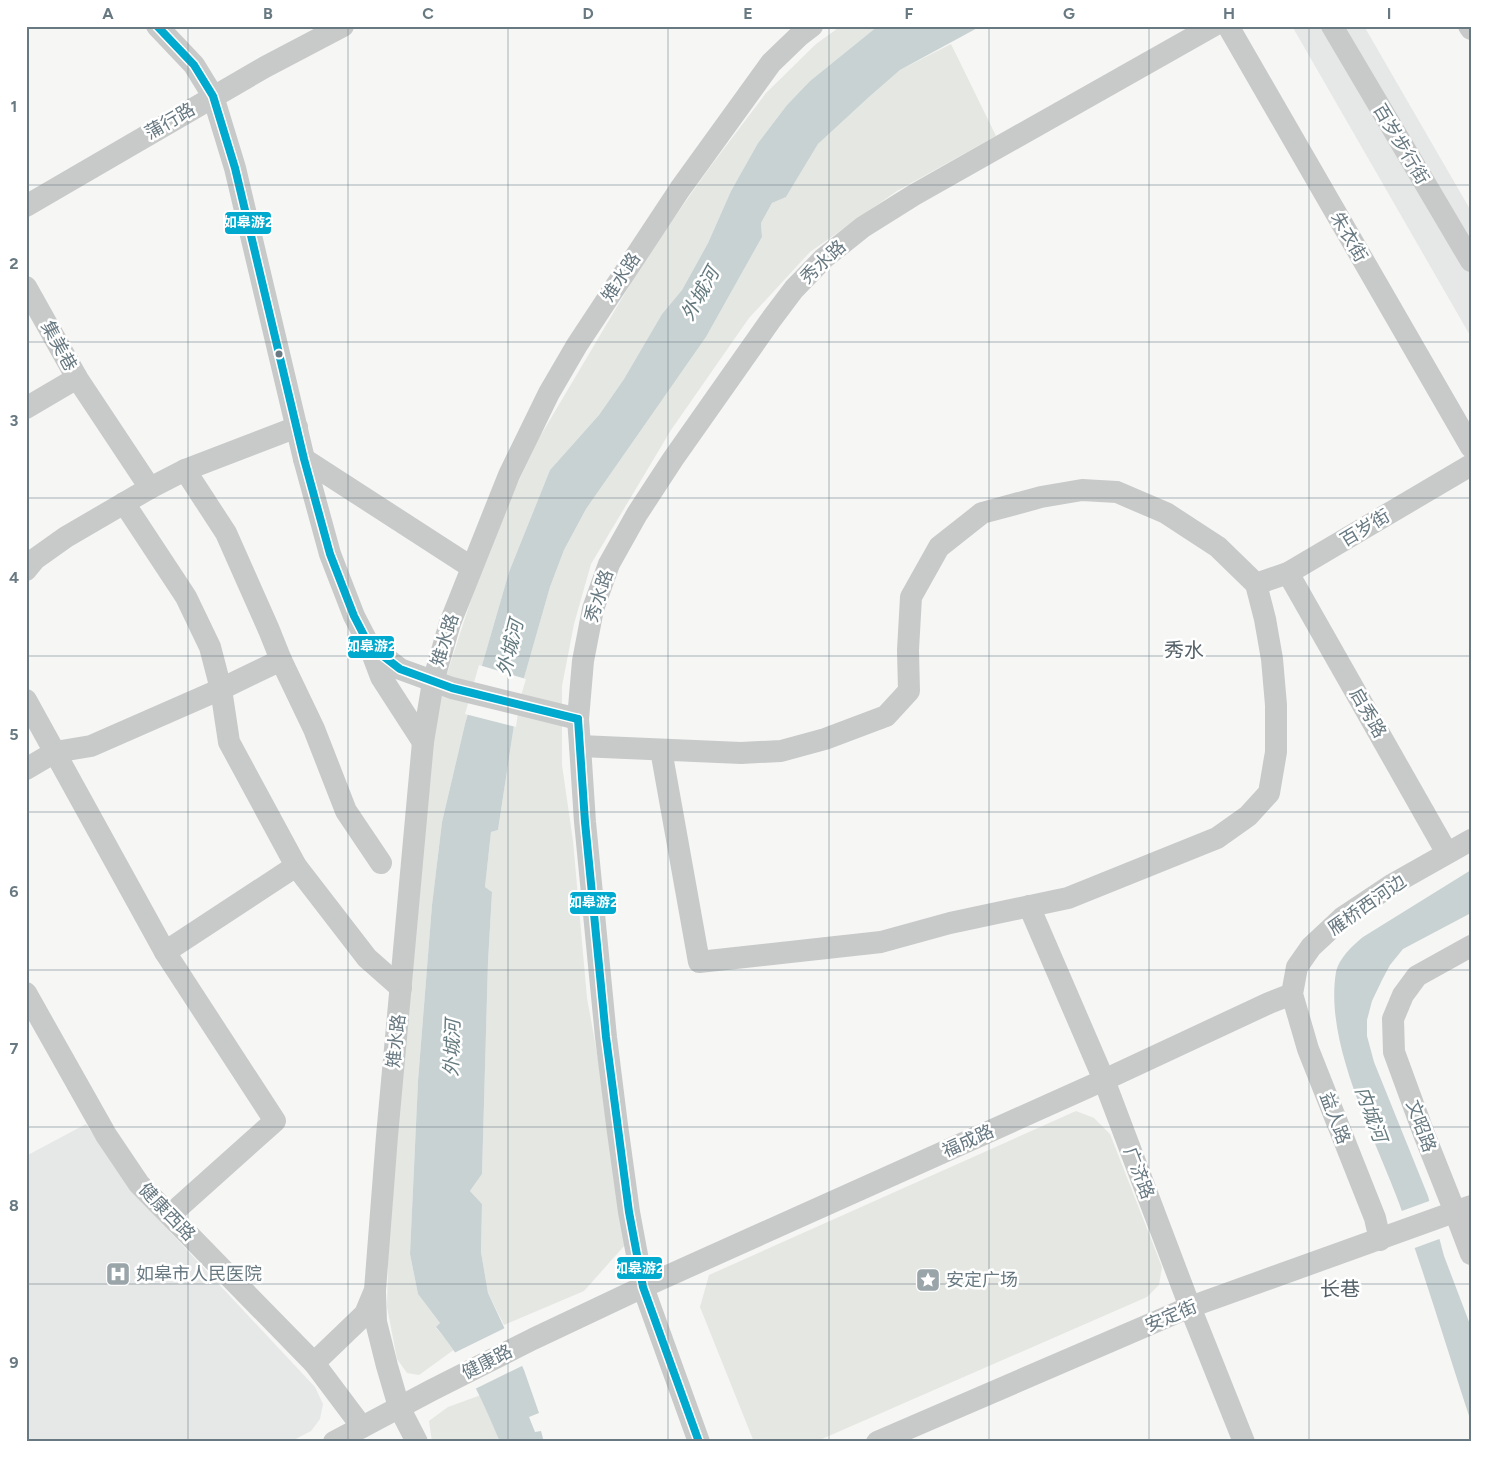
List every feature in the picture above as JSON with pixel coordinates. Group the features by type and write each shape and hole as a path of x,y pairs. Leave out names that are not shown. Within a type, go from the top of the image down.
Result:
{"street":[{"path":"157,26 194,64 213,96 235,168 304,458 330,554 354,616 370,645 381,677 423,742"},
{"name":"蒲行路","path":"26,206 213,96 343,26"},
{"name":"雉水路","path":"314,1363 365,1314 375,1290 423,742 442,685 450,623 509,475 549,394 577,345 658,221 740,104 771,63 812,26"},
{"name":"秀水路","path":"699,1442 643,1287 628,1202 606,1037 585,822 578,719 583,661 593,609 609,564 637,514 673,459 794,289 824,258 863,227 892,209 1213,26"},
{"name":"朱衣街","path":"1228,26 1471,448"},
{"name":"百岁步行街","path":"1332,26 1471,261"},
{"name":"集美巷","path":"26,287 77,378 150,488"},
{"path":"26,408 77,378"},
{"path":"26,570 35,558 150,488 185,470 297,427"},
{"path":"304,458 471,567"},
{"name":"百岁街","path":"1256,584 1288,573 1471,465"},
{"path":"185,470 226,533 281,660 314,729 346,811 381,863"},
{"path":"580,746 741,753 781,751 825,739 886,716 909,690 908,650 911,598 939,547 982,513 1041,497 1082,490 1117,492 1166,513 1218,547 1256,584 1265,619 1272,659 1276,704 1276,752 1269,793 1248,816 1217,838 1068,898 950,923 881,942 699,962 661,750"},
{"path":"124,503 186,598 210,647 221,689 229,742 296,866 367,958 401,988"},
{"name":"启秀路","path":"1288,573 1447,853"},
{"path":"370,645 400,669 442,685 578,719"},
{"path":"26,769 55,752 91,746 221,689 281,660"},
{"path":"26,700 165,952 275,1121 170,1215"},
{"name":"雁桥西河边","path":"1292,994 1297,967 1311,947 1342,918 1393,884 1471,840"},
{"path":"165,952 296,866"},
{"name":"广济路","path":"1029,906 1104,1080 1190,1307 1244,1442"},
{"name":"文昭路","path":"1471,946 1417,976 1403,995 1393,1019 1394,1052 1424,1134 1457,1211 1471,1254"},
{"name":"健康西路","path":"26,993 121,1159 140,1184 314,1363 362,1427"},
{"name":"福成路","path":"643,1287 1292,994"},
{"name":"益人路","path":"1292,994 1308,1049 1384,1238"},
{"name":"安定街","path":"877,1442 1190,1307 1457,1211"},
{"name":"健康路","path":"334,1442 533,1339 643,1287"},
{"path":"375,1290 376,1322 399,1407 416,1442"}],"shaded area":[{"path":"841,26 878,26 810,81 787,105 758,143 731,191 708,243 682,290 662,314 624,379 599,415 550,470 509,572 465,724 442,822 432,905 418,1081 410,1254 418,1294 440,1323 436,1328 455,1349 419,1375 407,1373 397,1359 387,1307 391,1138 436,708 489,544 538,440 647,256 710,167 766,93 816,44"},
{"path":"1292,26 1364,26 1471,211 1471,337"},
{"path":"951,44 996,136 897,191 810,252 749,318 671,430 591,564 574,624 562,686 562,765 573,841 587,998 605,1097 625,1245 584,1291 504,1325 488,1293 481,1252 482,1204 470,1191 482,1174 488,962 492,892 485,887 491,832 498,830 518,699 550,587 564,550 586,509 706,337 762,237 761,223 772,203 786,197 818,144 869,97 900,70"},
{"name":"安定广场","path":"1076,1111 1094,1118 1110,1134 1162,1267 1159,1285 1147,1297 815,1442 754,1442 700,1307 709,1275"},
{"name":"如皋市人民医院","path":"86,1124 129,1188 315,1387 323,1404 320,1419 311,1431 290,1442 26,1442 26,1156"},
{"path":"481,1395 500,1442 432,1442 429,1421 448,1407"}],"water":[{"name":"外城河","path":"878,26 981,26 900,70 818,144 786,197 772,203 761,223 762,237 706,337 586,509 564,550 550,587 518,699 498,830 491,832 485,887 492,892 488,962 482,1174 470,1191 482,1204 481,1252 488,1293 524,1370 539,1413 529,1417 535,1432 541,1431 544,1442 500,1442 473,1382 456,1354 436,1327 440,1323 418,1294 410,1254 418,1081 432,905 442,822 465,724 509,572 550,470 599,415 624,379 662,314 682,290 708,243 731,191 758,143 787,105 810,81"},
{"name":"内城河","path":"1471,870 1471,913 1403,949 1390,965 1372,1001 1367,1020 1367,1036 1374,1062 1428,1196 1444,1256 1471,1327 1471,1422 1409,1230 1354,1090 1337,1029 1334,1000 1336,972 1343,957 1355,944 1363,937"}],"pier":[{"path":"479,665 526,679 520,699 516,727 465,714"},
{"path":"1432,1200 1442,1238 1412,1249 1399,1212"},
{"path":"507,1327 524,1365 475,1389 454,1353"}],"transit line":[{"name":"如皋游2","path":"157,26 194,65 213,96 235,168 304,459 330,554 354,616 369,645 400,669 452,688 578,719"},
{"name":"如皋游2","path":"578,719 585,822 606,1037 629,1212 643,1287 699,1442"}],"place":[{"name":"如皋市人民医院","path":"118,1274"},
{"name":"安定广场","path":"928,1280"}],"district":[{"name":"秀水","path":"1184,650"},
{"name":"长巷","path":"1340,1289"}]}
